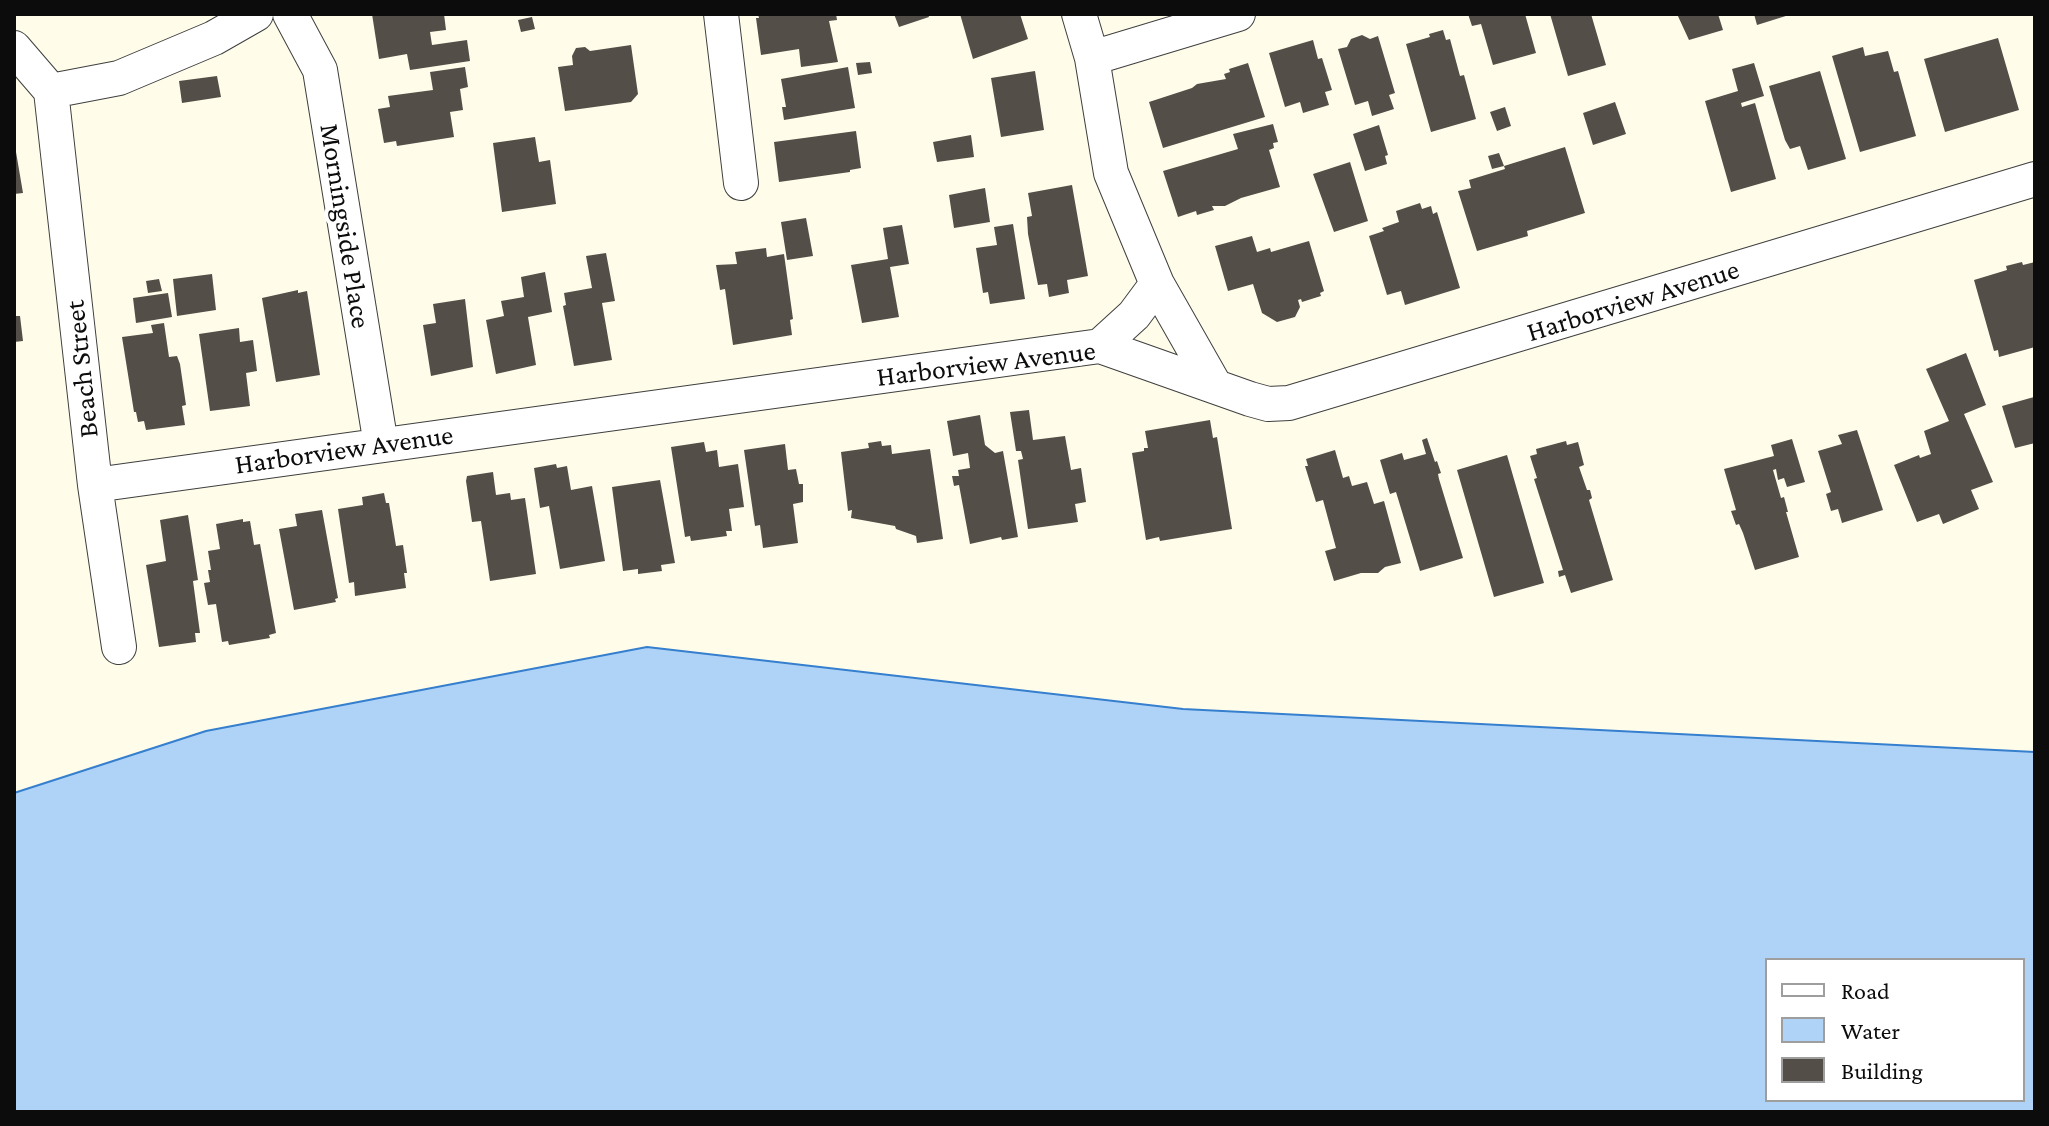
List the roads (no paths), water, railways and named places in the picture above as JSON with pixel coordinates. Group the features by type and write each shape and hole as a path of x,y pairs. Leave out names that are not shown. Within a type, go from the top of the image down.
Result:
{"street":[{"path":"14,48 51,91 119,78 214,38 256,14"},
{"name":"Morningside Place","path":"290,14 320,70 381,445"},
{"path":"721,14 741,183"},
{"path":"1079,14 1092,58 1111,173 1157,284 1215,386"},
{"path":"1092,58 1238,14"},
{"name":"Beach Street","path":"51,91 95,485 119,647"},
{"name":"Harborview Avenue","path":"95,485 1100,346 1268,404 1289,403 2035,179"},
{"path":"1100,346 1134,315 1157,284"}],"water":[{"path":"647,647 1183,709 2035,752 2035,1112 14,1112 14,793 206,731"}]}
